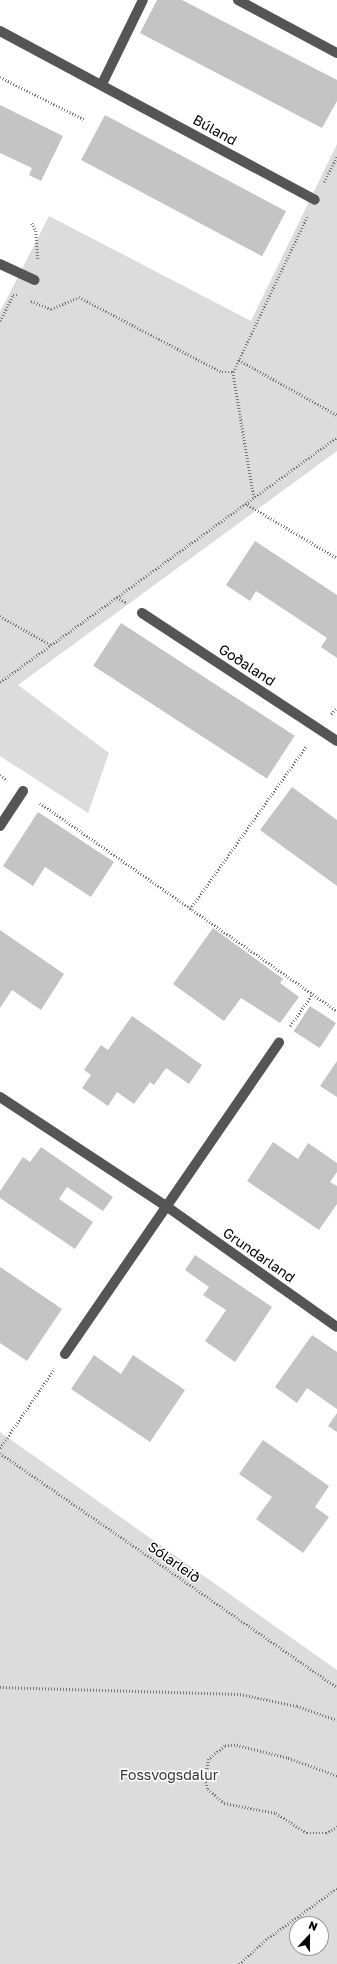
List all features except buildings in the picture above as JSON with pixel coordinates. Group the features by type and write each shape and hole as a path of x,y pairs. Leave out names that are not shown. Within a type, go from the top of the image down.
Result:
{"street":[{"path":"102,84 143,0"},
{"path":"238,0 337,53"},
{"name":"Búland","path":"0,31 102,84 315,200"},
{"path":"0,264 34,280"},
{"name":"Goðaland","path":"142,613 337,741"},
{"path":"0,826 23,791"},
{"path":"65,1354 278,1042"},
{"name":"Grundarland","path":"0,1097 166,1206 337,1327"}],"path":[{"path":"0,77 84,119"},
{"path":"254,497 233,372 337,156"},
{"path":"27,298 51,309 79,297 222,372 233,372"},
{"path":"239,360 337,414"},
{"path":"0,682 337,437"},
{"path":"245,503 337,558"},
{"path":"0,616 52,645"},
{"path":"190,909 312,739"},
{"path":"0,775 337,1011"},
{"path":"278,1042 312,994"},
{"path":"0,1448 65,1354"},
{"name":"Sólarleið","path":"0,1453 337,1687"},
{"path":"0,1687 240,1694 297,1706 337,1720"},
{"path":"337,1776 287,1758 235,1745 225,1746 209,1759 205,1779 208,1789 224,1803 276,1813 307,1834 326,1833 337,1827"},
{"path":"239,1964 268,1938 337,1888"}],"green space":[{"path":"337,144 337,451 18,685 109,753 88,813 0,756 0,312 49,216 251,321"},
{"name":"Fossvogsdalur","path":"0,1432 337,1670 337,1964 0,1964"}]}
